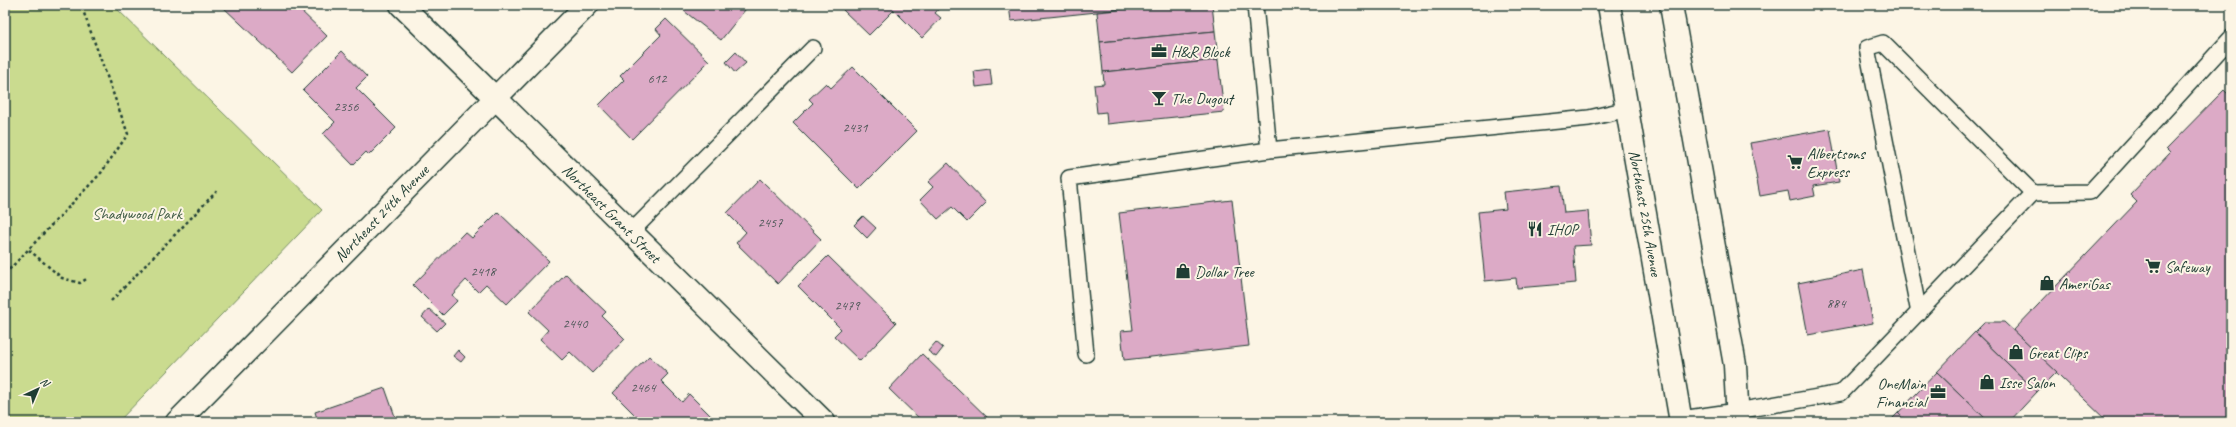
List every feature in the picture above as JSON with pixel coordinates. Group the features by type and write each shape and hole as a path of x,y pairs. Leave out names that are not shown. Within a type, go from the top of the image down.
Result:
{"street":[{"name":"Northeast Grant Street","path":"401,5 824,422"},
{"name":"Northeast 24th Avenue","path":"177,422 587,5"},
{"name":"Northeast 25th Avenue","path":"1609,5 1681,420"},
{"path":"1671,5 1734,365 1738,417"}],"lane":[{"path":"1255,5 1270,150"},
{"path":"1681,420 1738,417 1841,394 2033,193 2090,192 2231,38"},
{"path":"1919,313 1866,48 1883,43 2033,193"},
{"path":"632,232 813,48"},
{"path":"1086,354 1069,178 1270,150 1589,118 1628,109"}],"path":[{"path":"5,274 30,250 101,173 128,134 81,5"},
{"path":"111,301 218,190"},
{"path":"30,250 62,278 80,283 88,278"}],"green space":[{"name":"Shadywood Park","path":"5,5 113,5 322,210 118,422 5,422"}],"building":[{"path":"225,5 295,5 327,36 292,72 223,7"},
{"path":"689,5 749,5 721,40 684,11"},
{"path":"848,5 942,5 935,13 941,18 922,38 894,10 869,35 843,10"},
{"path":"1009,5 1163,5 1011,21"},
{"path":"1163,5 1212,5 1215,31 1100,42 1097,12"},
{"path":"666,19 709,61 632,139 599,105 624,80 620,76 661,35 656,29"},
{"name":"H&R Block","path":"1215,31 1218,60 1103,72 1100,42"},
{"path":"342,51 367,77 356,88 396,128 369,155 366,152 353,165 323,134 335,122 303,90"},
{"path":"736,52 746,63 735,73 726,62"},
{"name":"The Dugout","path":"1218,60 1224,112 1107,124 1106,112 1097,113 1094,85 1104,84 1103,72"},
{"path":"853,67 917,131 859,189 793,123 813,103 809,99 826,83 831,88"},
{"path":"990,69 992,85 976,87 974,71"},
{"name":"Safeway","path":"2224,90 2229,95 2231,93 2231,422 2108,422 2013,331 2137,202 2130,195 2170,153 2166,149"},
{"name":"Albertsons Express","path":"1830,129 1839,182 1813,186 1815,196 1790,201 1788,191 1760,196 1750,143"},
{"path":"948,163 986,203 967,222 952,207 938,219 920,200 933,187 928,182"},
{"path":"760,179 821,239 778,284 736,243 746,232 727,213"},
{"name":"IHOP","path":"1561,186 1564,213 1588,211 1591,245 1573,246 1576,283 1517,288 1516,278 1485,281 1478,212 1506,209 1504,192"},
{"name":"Dollar Tree","path":"1232,200 1249,346 1124,360 1121,331 1133,330 1119,213"},
{"path":"498,212 549,261 507,304 486,284 478,292 466,280 452,295 457,301 443,315 413,285 465,232 472,238"},
{"path":"863,216 876,228 867,238 854,225"},
{"path":"828,256 896,323 860,361 834,336 841,329 798,286"},
{"path":"1863,270 1873,323 1808,335 1798,283"},
{"path":"566,274 606,312 602,316 625,339 592,373 570,352 562,360 540,339 548,330 529,312"},
{"path":"429,309 445,323 437,331 422,317"},
{"name":"Great Clips","path":"1985,322 2004,322 2057,372 2037,392 1975,332"},
{"name":"Isse Salon","path":"1975,332 2037,392 2009,422 1989,422 1937,372"},
{"path":"936,342 943,348 936,357 928,351"},
{"path":"458,350 465,357 461,362 453,356"},
{"path":"922,354 992,422 923,422 889,389"},
{"path":"649,356 668,374 661,381 682,402 689,394 711,416 706,422 642,422 613,393"},
{"name":"OneMain Financial","path":"1937,372 1989,422 1907,422 1898,413"},
{"path":"385,388 397,422 318,422 315,412"},
{"path":"1898,413 1907,422 1889,422"},
{"path":"431,417 441,422 428,422"}],"place":[{"name":"H&R Block","path":"1159,51"},
{"name":"The Dugout","path":"1159,98"},
{"name":"Albertsons Express","path":"1795,162"},
{"name":"IHOP","path":"1535,229"},
{"name":"Safeway","path":"2153,266"},
{"name":"Dollar Tree","path":"1183,271"},
{"name":"AmeriGas","path":"2047,283"},
{"name":"Great Clips","path":"2016,352"},
{"name":"Isse Salon","path":"1987,382"},
{"name":"OneMain Financial","path":"1938,392"}]}
